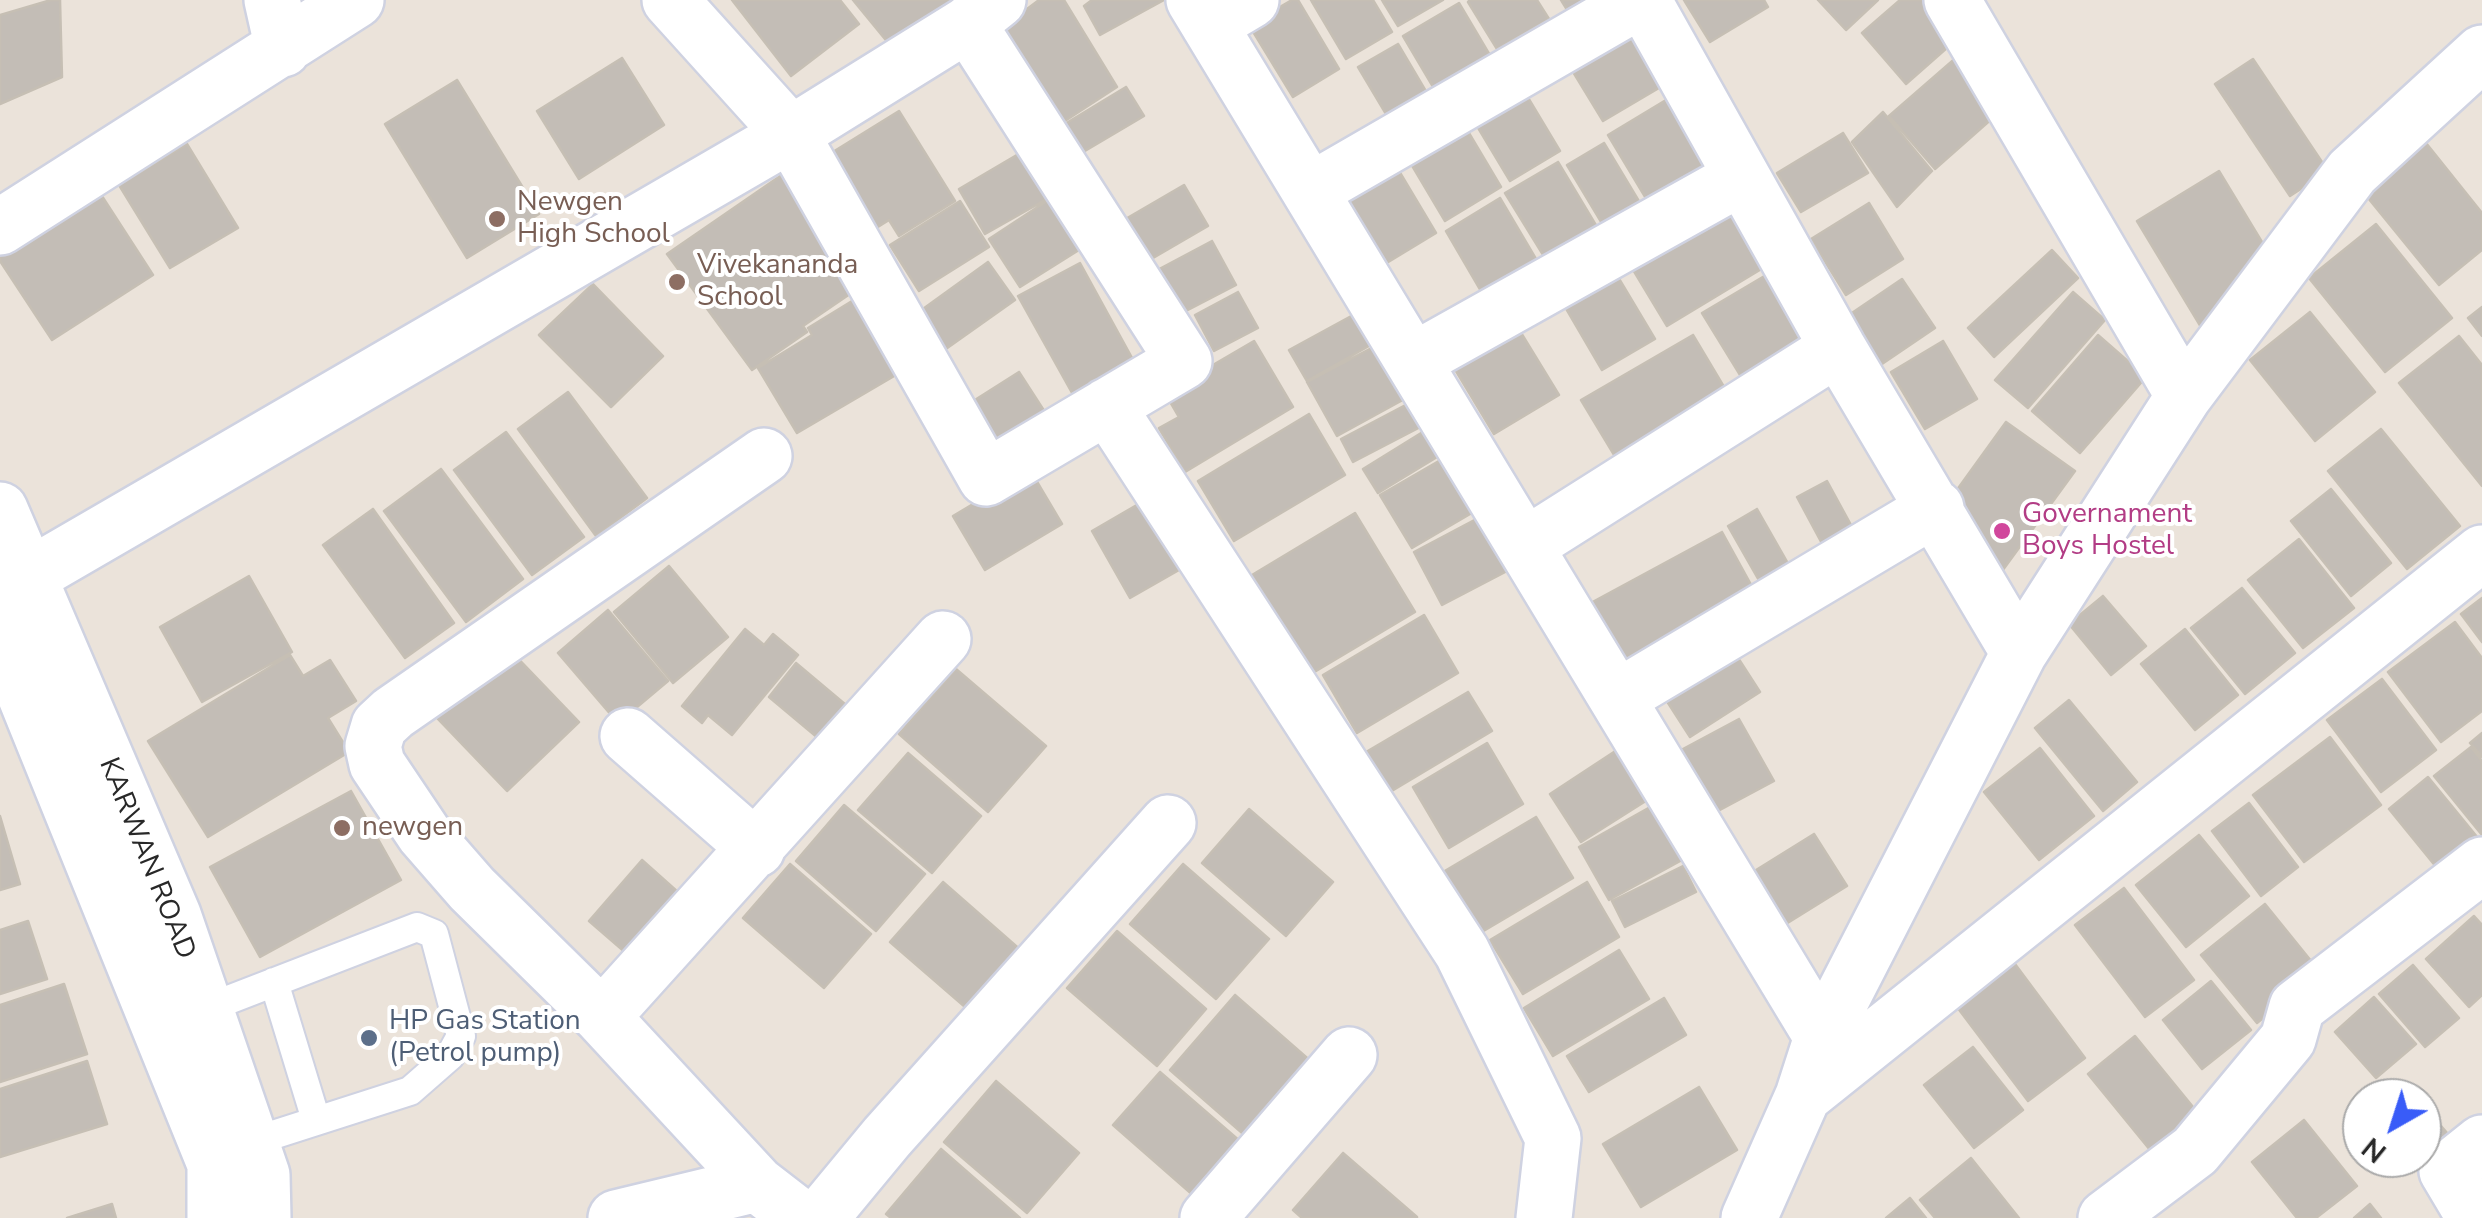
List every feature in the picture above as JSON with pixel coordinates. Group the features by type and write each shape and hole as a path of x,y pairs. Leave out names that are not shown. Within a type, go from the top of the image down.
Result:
{"street":[{"path":"0,227 277,24 356,0"},
{"path":"13,585 791,134 982,9 1184,361 986,478 791,134 670,0"},
{"path":"1310,191 1642,0 1838,348 2018,652"},
{"path":"1952,0 2184,396"},
{"path":"1218,8 1310,191 1822,1037"},
{"path":"1749,1218 1802,1096 1822,1037 2018,652 2184,396 2352,172 2482,53"},
{"path":"1413,361 1742,176"},
{"path":"1524,546 1838,348"},
{"path":"1107,406 1462,952 1553,1138 1548,1216"},
{"path":"764,456 379,726 373,746 377,764 424,834 472,889 602,1017 757,1184 801,1218"},
{"path":"1617,698 1936,508"},
{"name":"KARWAN ROAD","path":"0,510 13,585 173,916 262,1175 263,1218"},
{"path":"1802,1096 2482,553"},
{"name":"KARWAN ROAD","path":"0,633 214,1164 214,1218"},
{"path":"602,1017 944,639"},
{"path":"628,736 757,849"},
{"path":"820,1218 887,1137 1168,823"},
{"path":"2106,1218 2195,1151 2288,1038 2297,1007 2482,865"},
{"path":"1208,1218 1349,1055"},
{"path":"2475,1218 2447,1171 2482,1143"},
{"path":"616,1218 757,1184"}],"lane":[{"path":"205,1008 416,927 434,934 461,1036 450,1056 410,1091 251,1142"},
{"path":"274,982 316,1120"}],"building":[{"path":"60,0 62,77 0,104 0,15"},
{"path":"732,0 840,0 859,24 791,76"},
{"path":"853,0 951,0 957,8 894,50"},
{"path":"1039,0 1064,0 1117,87 1051,130 991,36"},
{"path":"1092,0 1164,0 1100,35 1084,6"},
{"path":"1298,0 1339,69 1293,97 1249,25"},
{"path":"1311,0 1373,0 1392,32 1346,59"},
{"path":"1382,0 1443,0 1398,26"},
{"path":"1470,0 1537,0 1549,19 1497,49"},
{"path":"1561,0 1598,0 1571,16"},
{"path":"1684,0 1764,0 1768,7 1710,42"},
{"path":"1818,0 1878,0 1846,30"},
{"path":"1900,0 1937,0 1965,32 1906,84 1862,33"},
{"path":"1459,3 1501,74 1445,107 1403,36"},
{"path":"1626,20 1664,85 1603,121 1564,57"},
{"path":"1398,44 1434,105 1395,129 1358,67"},
{"path":"1958,56 2004,108 1935,169 1889,116"},
{"path":"622,58 664,125 579,179 537,111"},
{"path":"2253,59 2328,171 2290,196 2215,84"},
{"path":"1515,76 1560,151 1510,181 1465,106"},
{"path":"457,80 539,214 467,258 385,124"},
{"path":"1126,87 1144,116 1073,158 1055,130"},
{"path":"1666,100 1708,171 1650,205 1608,135"},
{"path":"899,111 955,201 899,236 889,220 873,230 828,155"},
{"path":"1883,112 1932,171 1897,207 1852,142"},
{"path":"1460,118 1501,187 1445,221 1404,152"},
{"path":"1843,133 1868,173 1801,212 1777,173"},
{"path":"1604,143 1643,208 1606,230 1567,165"},
{"path":"2426,143 2482,213 2482,250 2439,285 2364,193"},
{"path":"187,144 238,228 170,268 119,185"},
{"path":"1027,149 1054,195 985,234 959,189"},
{"path":"1558,162 1597,227 1545,258 1505,193"},
{"path":"1396,166 1436,233 1380,267 1340,199"},
{"path":"789,170 866,283 803,326 807,332 752,370 667,254"},
{"path":"2219,171 2271,257 2235,278 2247,299 2201,327 2137,221"},
{"path":"1184,185 1208,226 1141,265 1117,224"},
{"path":"1065,189 1098,238 1020,287 989,239"},
{"path":"98,190 153,275 52,340 0,261 0,253"},
{"path":"1500,198 1536,259 1481,291 1446,231"},
{"path":"1727,198 1768,265 1667,326 1626,258"},
{"path":"960,201 989,247 919,291 890,245"},
{"path":"1869,203 1903,259 1846,295 1811,239"},
{"path":"2376,224 2452,318 2385,372 2309,278"},
{"path":"1212,241 1236,285 1184,312 1175,295 1162,302 1148,275"},
{"path":"2052,250 2078,278 1994,357 1968,328"},
{"path":"988,262 1015,300 943,351 916,314"},
{"path":"1609,262 1655,339 1602,370 1557,293"},
{"path":"1080,263 1137,367 1076,400 1018,296"},
{"path":"1778,268 1819,338 1745,383 1702,313"},
{"path":"1902,279 1935,328 1879,366 1846,317"},
{"path":"593,284 663,356 611,407 539,335"},
{"path":"1238,292 1258,328 1214,351 1195,315"},
{"path":"2073,292 2105,320 2028,408 1995,380"},
{"path":"857,298 901,372 797,433 758,368 812,335 808,328"},
{"path":"2482,307 2482,336 2468,318"},
{"path":"1366,308 1383,338 1307,381 1289,350"},
{"path":"2310,312 2375,392 2315,441 2250,360"},
{"path":"1515,323 1559,395 1494,434 1450,361"},
{"path":"1693,335 1730,397 1619,463 1581,400"},
{"path":"2098,335 2146,377 2080,453 2032,411"},
{"path":"2459,336 2482,365 2482,486 2399,383"},
{"path":"1254,341 1293,407 1185,472 1159,428 1179,417 1165,393"},
{"path":"1943,341 1977,399 1925,429 1891,372"},
{"path":"1381,343 1410,396 1337,436 1307,382"},
{"path":"1019,372 1052,423 999,457 967,405"},
{"path":"568,392 647,498 596,536 518,429"},
{"path":"1417,399 1430,422 1353,462 1341,439"},
{"path":"1309,414 1345,475 1234,541 1198,481"},
{"path":"2006,422 2075,471 1989,589 1941,512"},
{"path":"2381,429 2460,526 2407,569 2328,471"},
{"path":"1426,430 1442,454 1378,493 1363,469"},
{"path":"506,432 584,537 532,575 454,470"},
{"path":"1451,454 1482,507 1412,548 1380,495"},
{"path":"441,469 523,579 466,622 384,511"},
{"path":"1030,470 1062,524 985,570 953,516"},
{"path":"1827,481 1863,547 1833,564 1797,497"},
{"path":"2331,489 2391,563 2351,596 2291,521"},
{"path":"1154,495 1193,562 1130,598 1092,531"},
{"path":"373,509 454,623 405,658 323,545"},
{"path":"1757,509 1798,581 1769,598 1728,526"},
{"path":"1355,513 1415,612 1311,674 1252,575"},
{"path":"1482,516 1511,569 1442,605 1414,552"},
{"path":"1722,532 1760,601 1626,675 1587,605"},
{"path":"2299,539 2354,608 2303,648 2248,580"},
{"path":"669,566 728,637 673,683 614,612"},
{"path":"249,576 292,652 202,702 160,627"},
{"path":"2242,588 2295,653 2245,694 2191,628"},
{"path":"2103,596 2146,646 2111,675 2069,624"},
{"path":"2482,598 2482,642 2461,614"},
{"path":"608,610 668,681 618,723 558,653"},
{"path":"1424,615 1458,673 1357,733 1323,675"},
{"path":"2455,622 2482,658 2482,711 2441,742 2388,672"},
{"path":"745,629 764,645 773,634 798,655 732,735 708,715 702,723 682,706"},
{"path":"2185,629 2238,695 2195,730 2141,664"},
{"path":"1731,647 1760,692 1690,737 1661,692"},
{"path":"509,649 579,722 507,791 437,718"},
{"path":"290,655 303,676 330,660 356,701 328,718 349,752 208,837 148,741"},
{"path":"796,663 846,705 818,738 769,697"},
{"path":"956,669 1046,746 988,812 899,734"},
{"path":"2382,679 2436,750 2381,792 2327,720"},
{"path":"1468,692 1492,731 1385,795 1361,755"},
{"path":"2069,700 2137,782 2103,811 2035,728"},
{"path":"1739,719 1774,781 1703,819 1668,757"},
{"path":"2482,733 2482,757 2470,743"},
{"path":"2330,737 2381,805 2304,862 2253,795"},
{"path":"1487,743 1523,804 1449,848 1413,787"},
{"path":"2471,747 2482,761 2482,835 2434,776"},
{"path":"1620,748 1652,797 1581,842 1550,794"},
{"path":"2040,748 2094,816 2039,860 1984,792"},
{"path":"908,753 981,816 932,873 858,810"},
{"path":"2428,777 2482,843 2446,879 2389,809"},
{"name":"newgen","path":"351,791 401,880 260,957 210,867"},
{"path":"2249,803 2298,867 2261,896 2212,831"},
{"path":"844,805 925,874 876,931 796,861"},
{"path":"1652,806 1682,860 1609,900 1579,847"},
{"path":"1249,809 1333,882 1286,936 1202,863"},
{"path":"0,816 20,884 0,890"},
{"path":"1536,817 1573,878 1475,936 1438,875"},
{"path":"1814,834 1847,886 1773,932 1740,880"},
{"path":"2199,835 2249,896 2186,947 2136,885"},
{"path":"642,860 679,893 626,953 589,921"},
{"path":"790,864 871,934 824,988 743,918"},
{"path":"1183,864 1269,939 1216,999 1130,924"},
{"path":"1683,866 1696,892 1625,927 1612,901"},
{"path":"943,882 1024,953 972,1013 890,942"},
{"path":"1587,882 1619,937 1523,994 1490,940"},
{"path":"2124,888 2194,980 2145,1017 2075,925"},
{"path":"2265,904 2320,972 2257,1023 2201,955"},
{"path":"2474,916 2482,925 2482,995 2469,1007 2426,959"},
{"path":"28,921 47,979 0,994 0,930"},
{"path":"1117,931 1206,1009 1157,1066 1067,988"},
{"path":"1619,950 1649,999 1553,1056 1524,1008"},
{"path":"2012,960 2085,1058 2028,1101 1954,1003"},
{"path":"2413,965 2459,1018 2425,1047 2379,994"},
{"path":"2211,981 2251,1030 2202,1069 2163,1020"},
{"path":"64,984 87,1054 0,1082 0,1005"},
{"path":"1235,995 1322,1071 1257,1146 1170,1070"},
{"path":"2374,997 2416,1044 2376,1078 2335,1032"},
{"path":"1664,998 1686,1035 1589,1092 1567,1056"},
{"path":"2135,1036 2202,1118 2155,1156 2088,1074"},
{"path":"1973,1047 2023,1110 1974,1148 1924,1085"},
{"path":"87,1061 107,1124 0,1157 0,1089"},
{"path":"1160,1072 1249,1149 1202,1203 1113,1125"},
{"path":"996,1081 1079,1153 1027,1213 944,1142"},
{"path":"1699,1087 1737,1150 1641,1207 1603,1144"},
{"path":"2304,1120 2342,1167 2342,1178 2351,1178 2357,1186 2316,1218 2297,1218 2252,1162"},
{"path":"941,1149 1020,1218 891,1218 886,1214"},
{"path":"1343,1153 1417,1218 1302,1218 1293,1210"},
{"path":"1971,1158 2019,1218 1935,1218 1920,1200"},
{"path":"1910,1198 1926,1218 1886,1218"},
{"path":"112,1204 116,1218 67,1218"},
{"path":"2370,1204 2381,1218 2354,1218"}],"place":[{"name":"Newgen High School","path":"497,219"},
{"name":"Vivekananda School","path":"677,282"},
{"name":"Governament Boys Hostel","path":"2002,531"},
{"name":"newgen","path":"342,828"},
{"name":"HP Gas Station (Petrol pump)","path":"369,1038"}]}
